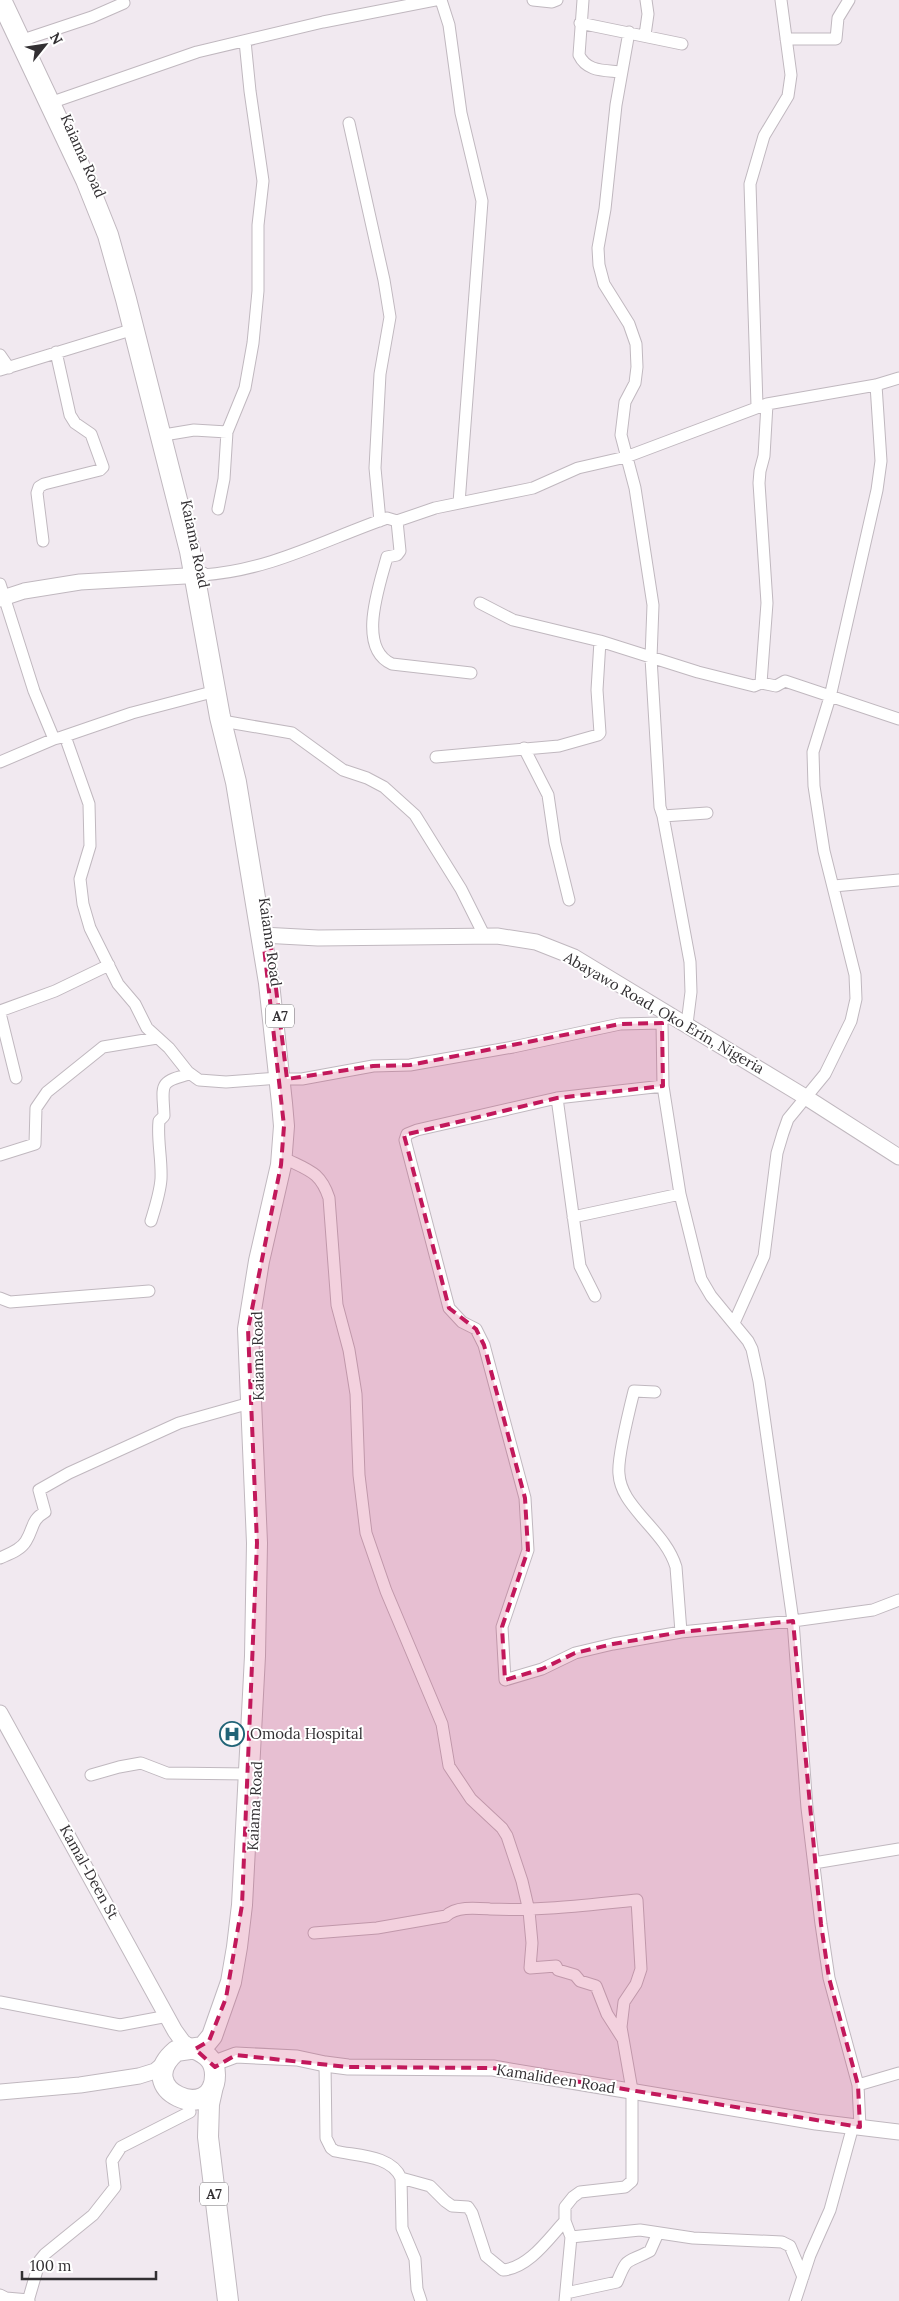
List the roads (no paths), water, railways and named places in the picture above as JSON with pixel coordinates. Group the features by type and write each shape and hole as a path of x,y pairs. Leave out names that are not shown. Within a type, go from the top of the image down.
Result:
{"highway":[{"name":"Kaiama Road","path":"1,0 96,182 127,269 170,434 228,722 246,795 291,1133 290,1161 262,1279 256,1318 263,1475 263,1618 249,1908 240,1975 213,2072"},
{"name":"Kaiama Road","path":"7,14 29,38 101,217 118,267 199,576 216,691 246,831 266,941"},
{"name":"Kaiama Road","path":"182,2053 203,2047 212,2036 226,1998 235,1964 245,1868 255,1656 257,1543 255,1468 250,1403 249,1315 259,1261 278,1183 283,1145 284,1079"},
{"path":"204,2052 213,2072 200,2099 184,2100 171,2092 163,2074 182,2053 204,2052"},
{"name":"A7","path":"213,2072 209,2104 209,2155 228,2301"},
{"name":"A7","path":"171,2092 190,2112 196,2122 202,2145 221,2301"}],"street":[{"path":"54,101 197,52 323,22 435,0"},
{"path":"442,0 449,25 461,113 482,201 459,503"},
{"path":"533,0 552,2 557,0"},
{"path":"583,0 579,55 588,67 621,72"},
{"path":"645,35 648,14 646,0"},
{"path":"761,683 767,603 759,483 764,456 750,184 764,136 788,96 792,74 781,0"},
{"path":"786,39 836,38 838,18 849,0"},
{"path":"29,38 124,4"},
{"path":"580,23 682,44"},
{"path":"629,32 621,72 598,248 599,264 604,284 629,324 636,344 637,367 635,383 625,402 621,435 636,488 653,605 650,658 660,807 664,816 690,962 691,992 687,1024"},
{"path":"218,509 224,479 227,432 245,388 253,343 258,291 258,225 263,181 245,41"},
{"path":"349,123 384,280 390,317 380,374 375,468 380,520"},
{"path":"0,355 4,369 134,330"},
{"path":"43,541 37,493 39,487 44,484 100,470 103,467 91,434 75,423 70,415 56,352"},
{"path":"58,738 34,691 2,594 80,582 228,573 279,561 380,520 387,518 397,521 434,508 533,488 578,468 626,457 762,405 876,386 899,378"},
{"path":"734,1323 764,1256 777,1153 782,1133 788,1119 808,1098 825,1074 851,1021 856,1000 855,975 824,851 814,786 813,752 830,697 877,490 881,461 876,386"},
{"path":"170,434 194,430 227,432"},
{"path":"397,521 400,551 397,555 387,557 373,611 373,634 376,646 387,662 392,664 471,673"},
{"path":"480,602 513,620 600,641 650,658 754,686 761,683 776,686 785,681 899,719"},
{"path":"436,757 559,746 600,733 597,690 600,641"},
{"path":"0,762 58,738 124,715 216,691"},
{"path":"228,722 292,732 343,770 384,787 415,815 461,889 485,936"},
{"path":"58,738 66,739 89,804 90,846 80,879 83,904 90,928 118,984 135,1004 147,1028 170,1048 190,1074 198,1080 207,1082 302,1079 373,1066 410,1065 513,1047 620,1024 664,1018 663,1086 680,1194 701,1279 710,1296 748,1341 757,1368 771,1454 793,1621 807,1808 820,1924 830,1978 858,2085 856,2127 830,2210 795,2301"},
{"path":"524,748 548,795 555,843 569,900"},
{"path":"664,816 707,813"},
{"path":"834,886 899,880"},
{"name":"Abayawo Road, Oko Erin, Nigeria","path":"266,941 318,938 497,936 536,942 574,957 664,1018 687,1024 808,1098 899,1157"},
{"path":"16,1078 0,1012 55,991 110,965"},
{"path":"0,1155 35,1144 36,1108 47,1092 98,1050 110,1045 157,1038"},
{"path":"151,1221 161,1180 161,1155 158,1138 159,1121 164,1116 163,1088 167,1081 190,1074"},
{"path":"663,1086 557,1098 417,1130 407,1134 405,1140 449,1308 462,1322 476,1329 484,1345 525,1498 528,1550 502,1627 505,1680 542,1669 575,1653 680,1632 793,1621 873,1610 899,1600"},
{"path":"557,1098 580,1266 595,1296"},
{"path":"290,1161 315,1173 325,1185 329,1198 337,1305 349,1350 356,1394 359,1475 366,1533 386,1591 442,1724 448,1766 472,1799 502,1828 507,1836 522,1881 529,1911 532,1943 530,1968 556,1966 558,1970 575,1975 580,1981 596,1986 607,2014 624,2039"},
{"path":"573,1217 680,1194"},
{"path":"0,1298 10,1302 149,1291"},
{"path":"655,1392 634,1391 618,1472 628,1501 667,1546 673,1557 676,1566 680,1632"},
{"path":"0,1558 15,1552 26,1542 36,1518 45,1512 39,1490 69,1472 179,1423 250,1403"},
{"name":"Kamal-Deen St","path":"0,1713 175,2031 183,2042 182,2053"},
{"path":"92,1775 140,1763 167,1773 249,1774"},
{"path":"814,1863 899,1849"},
{"path":"314,1933 377,1928 446,1916 452,1910 529,1911 637,1900 641,1968 636,1984 624,2002 622,2027 632,2090 632,2181 625,2187 618,2189 580,2192 573,2197 565,2208 565,2221 571,2237 565,2297 617,2282 624,2264 629,2259 650,2251 658,2233"},
{"path":"0,2002 120,2025 168,2016"},
{"path":"0,2092 80,2085 139,2076 155,2071 182,2053"},
{"name":"Kamalideen Road","path":"213,2072 220,2061 236,2055 297,2058 348,2067 494,2068 856,2127 899,2132"},
{"path":"325,2064 326,2138 330,2148 335,2151 389,2163 398,2171 401,2178 402,2228 416,2258 417,2289 421,2301"},
{"path":"858,2085 899,2073"},
{"path":"139,2076 171,2092"},
{"path":"0,2294 6,2298 29,2300 40,2260 93,2215 115,2187 112,2161 121,2147 190,2112"},
{"path":"401,2178 430,2186 445,2202 452,2206 468,2207 472,2213 486,2256 503,2270 510,2269 529,2259 565,2221"},
{"path":"571,2237 640,2230 693,2238 787,2243 803,2277"}],"place":[{"name":"Omoda Hospital","path":"232,1734"}]}
